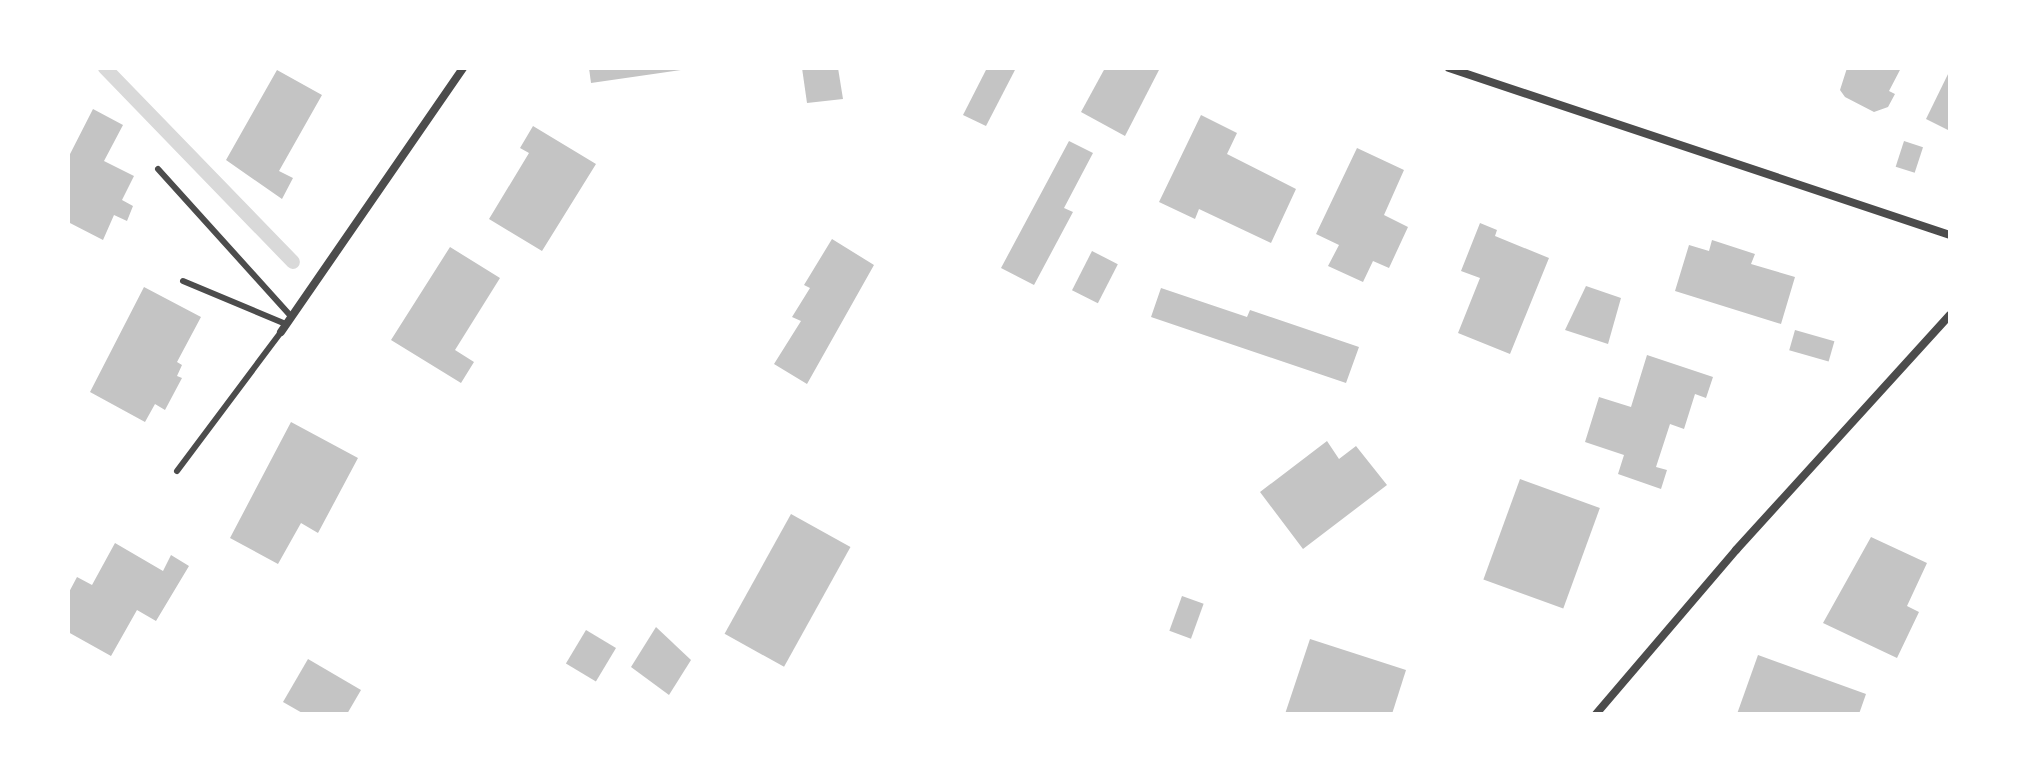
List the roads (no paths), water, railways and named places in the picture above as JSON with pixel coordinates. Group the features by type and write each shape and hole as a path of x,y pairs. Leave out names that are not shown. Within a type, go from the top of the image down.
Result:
{"street":[{"path":"286,324 463,68"},
{"path":"1449,68 1950,235"},
{"path":"1596,714 1736,550 1950,315"}],"lane":[{"path":"158,169 286,324"},
{"path":"183,281 286,324"},
{"path":"177,471 286,324"}],"waterway":[{"path":"105,68 293,262"}]}
